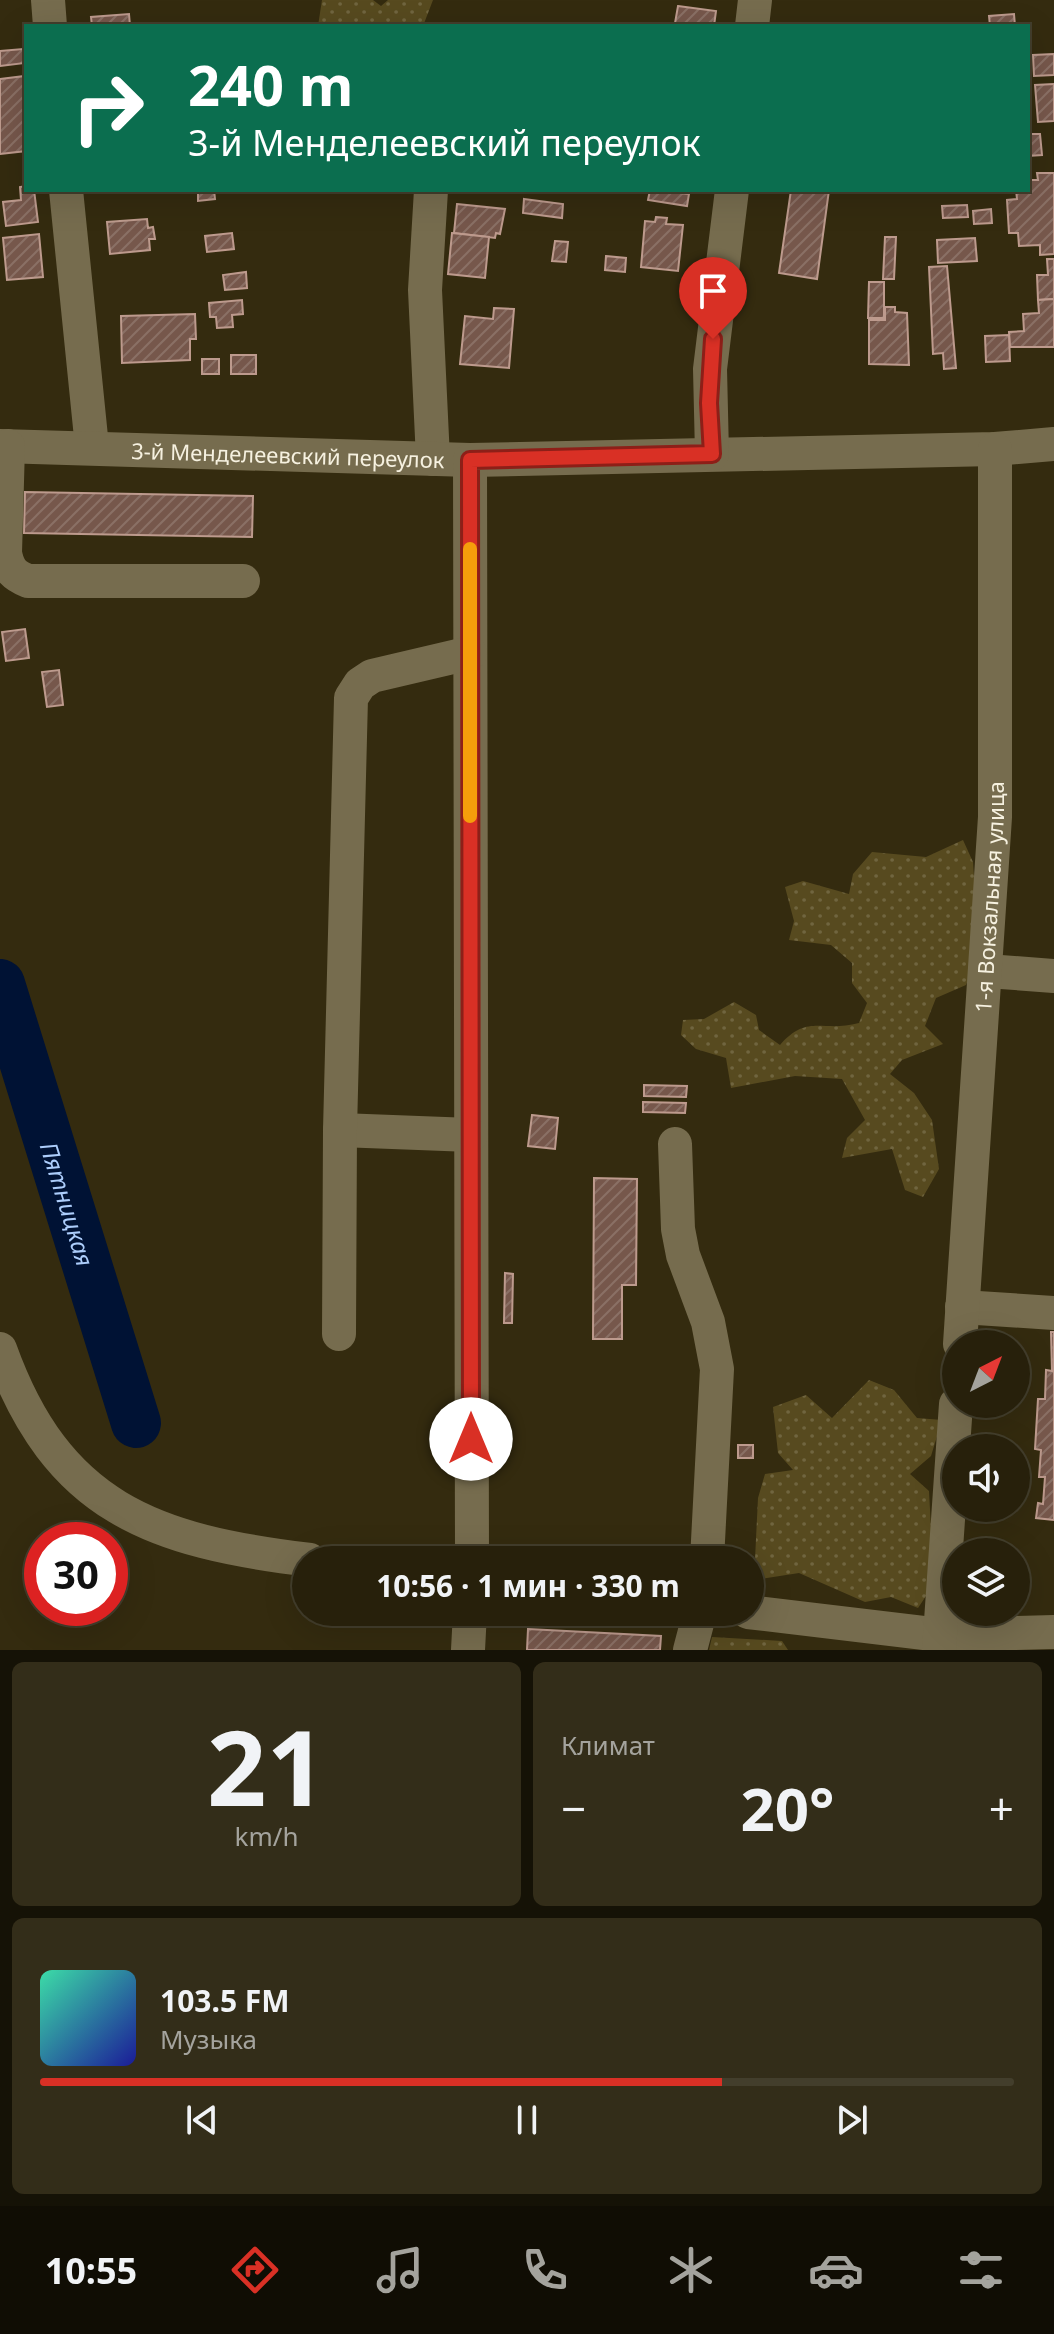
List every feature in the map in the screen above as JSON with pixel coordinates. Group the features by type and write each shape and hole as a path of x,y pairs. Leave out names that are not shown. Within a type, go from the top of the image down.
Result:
{"street":[{"path":"48,0 50,24"},
{"path":"752,24 755,0"},
{"path":"66,192 92,447"},
{"path":"431,192 425,290 433,459"},
{"path":"712,454 710,369 732,192"},
{"name":"3-й Менделеевский переулок","path":"4,446 470,460 995,449 1054,444"},
{"path":"4,446 5,553 8,566 16,576 28,581 243,581"},
{"name":"1-я Вокзальная улица","path":"961,1330 995,817 995,449"},
{"path":"470,460 472,1546"},
{"path":"339,1334 340,1130 351,698 360,684 372,676 470,653"},
{"path":"987,971 1054,976"},
{"path":"340,1130 471,1135"},
{"path":"675,1144 678,1229 683,1255 708,1322 717,1369 708,1546"},
{"path":"962,1307 1054,1313"},
{"path":"0,1349 12,1383 39,1434 78,1479 117,1508 185,1538 292,1558"},
{"path":"940,1642 955,1418"},
{"path":"764,1614 940,1642 1054,1632"},
{"path":"468,1650 469,1626"},
{"path":"690,1650 696,1626"}],"shaded area":[{"path":"322,0 373,0 381,6 388,0 433,0 424,24 318,24"},
{"path":"963,840 973,862 979,953 966,985 936,998 925,1026 943,1044 902,1060 890,1074 914,1093 932,1120 939,1169 923,1197 905,1190 892,1149 842,1158 847,1138 865,1120 842,1079 795,1076 731,1088 726,1058 696,1049 681,1035 683,1020 704,1019 734,1002 756,1015 759,1030 780,1045 799,1029 859,1023 867,1003 852,983 852,963 831,945 789,940 794,921 785,887 803,881 849,894 853,874 872,852 926,857"},
{"path":"869,1380 894,1390 917,1418 942,1420 931,1456 910,1474 929,1491 934,1584 918,1608 891,1597 865,1602 799,1573 764,1578 764,1546 756,1546 758,1498 765,1474 793,1470 778,1453 773,1407 806,1395 832,1418"},
{"path":"712,1637 782,1641 788,1650 709,1650"}],"building":[{"path":"678,6 716,11 714,24 675,23"},
{"path":"129,14 130,24 92,24 91,17"},
{"path":"1014,14 1015,24 990,24 989,16"},
{"path":"23,49 24,63 0,66 0,51"},
{"path":"1054,54 1054,75 1034,76 1033,55"},
{"path":"24,76 24,151 0,154 0,79"},
{"path":"1054,84 1054,121 1038,122 1035,85"},
{"path":"1030,134 1040,134 1042,155 1030,156"},
{"path":"1037,173 1054,173 1054,254 1040,255 1040,245 1019,246 1018,233 1009,233 1007,200 1017,199 1016,192 1030,192 1030,180 1038,180"},
{"path":"24,186 24,192 34,192 38,222 6,226 3,202 21,200 20,187"},
{"path":"198,192 214,192 215,199 198,201"},
{"path":"650,192 689,194 687,206 648,200"},
{"path":"791,192 829,192 817,279 779,273"},
{"path":"524,199 563,204 562,218 523,213"},
{"path":"457,204 505,209 500,234 496,233 495,238 454,233"},
{"path":"967,205 968,217 943,218 942,206"},
{"path":"991,209 992,223 974,224 973,211"},
{"path":"656,217 667,218 666,224 683,225 678,271 641,267 645,221 655,222"},
{"path":"147,219 148,228 153,227 155,239 149,239 150,250 110,254 107,222"},
{"path":"232,233 234,249 207,252 205,236"},
{"path":"452,233 489,237 485,278 448,274"},
{"path":"39,234 43,277 7,280 3,238"},
{"path":"885,237 896,237 894,279 883,279"},
{"path":"975,238 977,261 938,263 937,240"},
{"path":"555,241 568,242 566,262 552,261"},
{"path":"606,256 626,258 625,272 605,270"},
{"path":"1047,259 1054,259 1054,299 1038,300 1037,275 1048,275"},
{"path":"947,266 956,368 944,369 943,353 933,354 929,267"},
{"path":"246,272 247,288 225,290 223,275"},
{"path":"869,282 884,282 884,318 868,318"},
{"path":"1054,299 1054,347 1010,347 1009,332 1024,331 1023,314 1039,313 1038,300"},
{"path":"242,300 243,314 232,315 233,327 217,328 216,317 210,317 209,303"},
{"path":"885,307 895,307 895,312 907,313 909,365 869,364 869,320 885,320"},
{"path":"494,308 514,309 509,368 460,364 465,316 493,319"},
{"path":"195,314 196,339 190,339 190,360 122,363 121,316"},
{"path":"1009,335 1010,361 986,362 985,336"},
{"path":"231,355 256,355 256,374 231,374"},
{"path":"202,359 219,359 219,374 202,374"},
{"path":"25,492 253,496 252,537 24,533"},
{"path":"25,629 29,658 6,661 2,632"},
{"path":"59,670 63,705 47,707 42,672"},
{"path":"644,1085 687,1086 686,1097 644,1096"},
{"path":"643,1102 686,1103 685,1113 643,1112"},
{"path":"532,1115 558,1118 555,1149 528,1146"},
{"path":"594,1178 637,1179 636,1285 622,1285 622,1339 593,1339"},
{"path":"505,1273 513,1274 512,1323 504,1323"},
{"path":"1051,1332 1054,1332 1054,1520 1036,1518 1038,1503 1043,1504 1045,1477 1039,1477 1041,1450 1035,1449 1038,1399 1045,1399 1046,1370 1052,1371"},
{"path":"738,1445 753,1445 753,1458 738,1458"},
{"path":"528,1629 661,1636 660,1650 527,1650"}],"waterway":[{"name":"Пятницкая","path":"0,984 136,1423"}],"slow traffic":[{"path":"470,549 470,816"}],"route":[{"path":"471,1439 470,460 712,454 709,403 713,339"}]}
